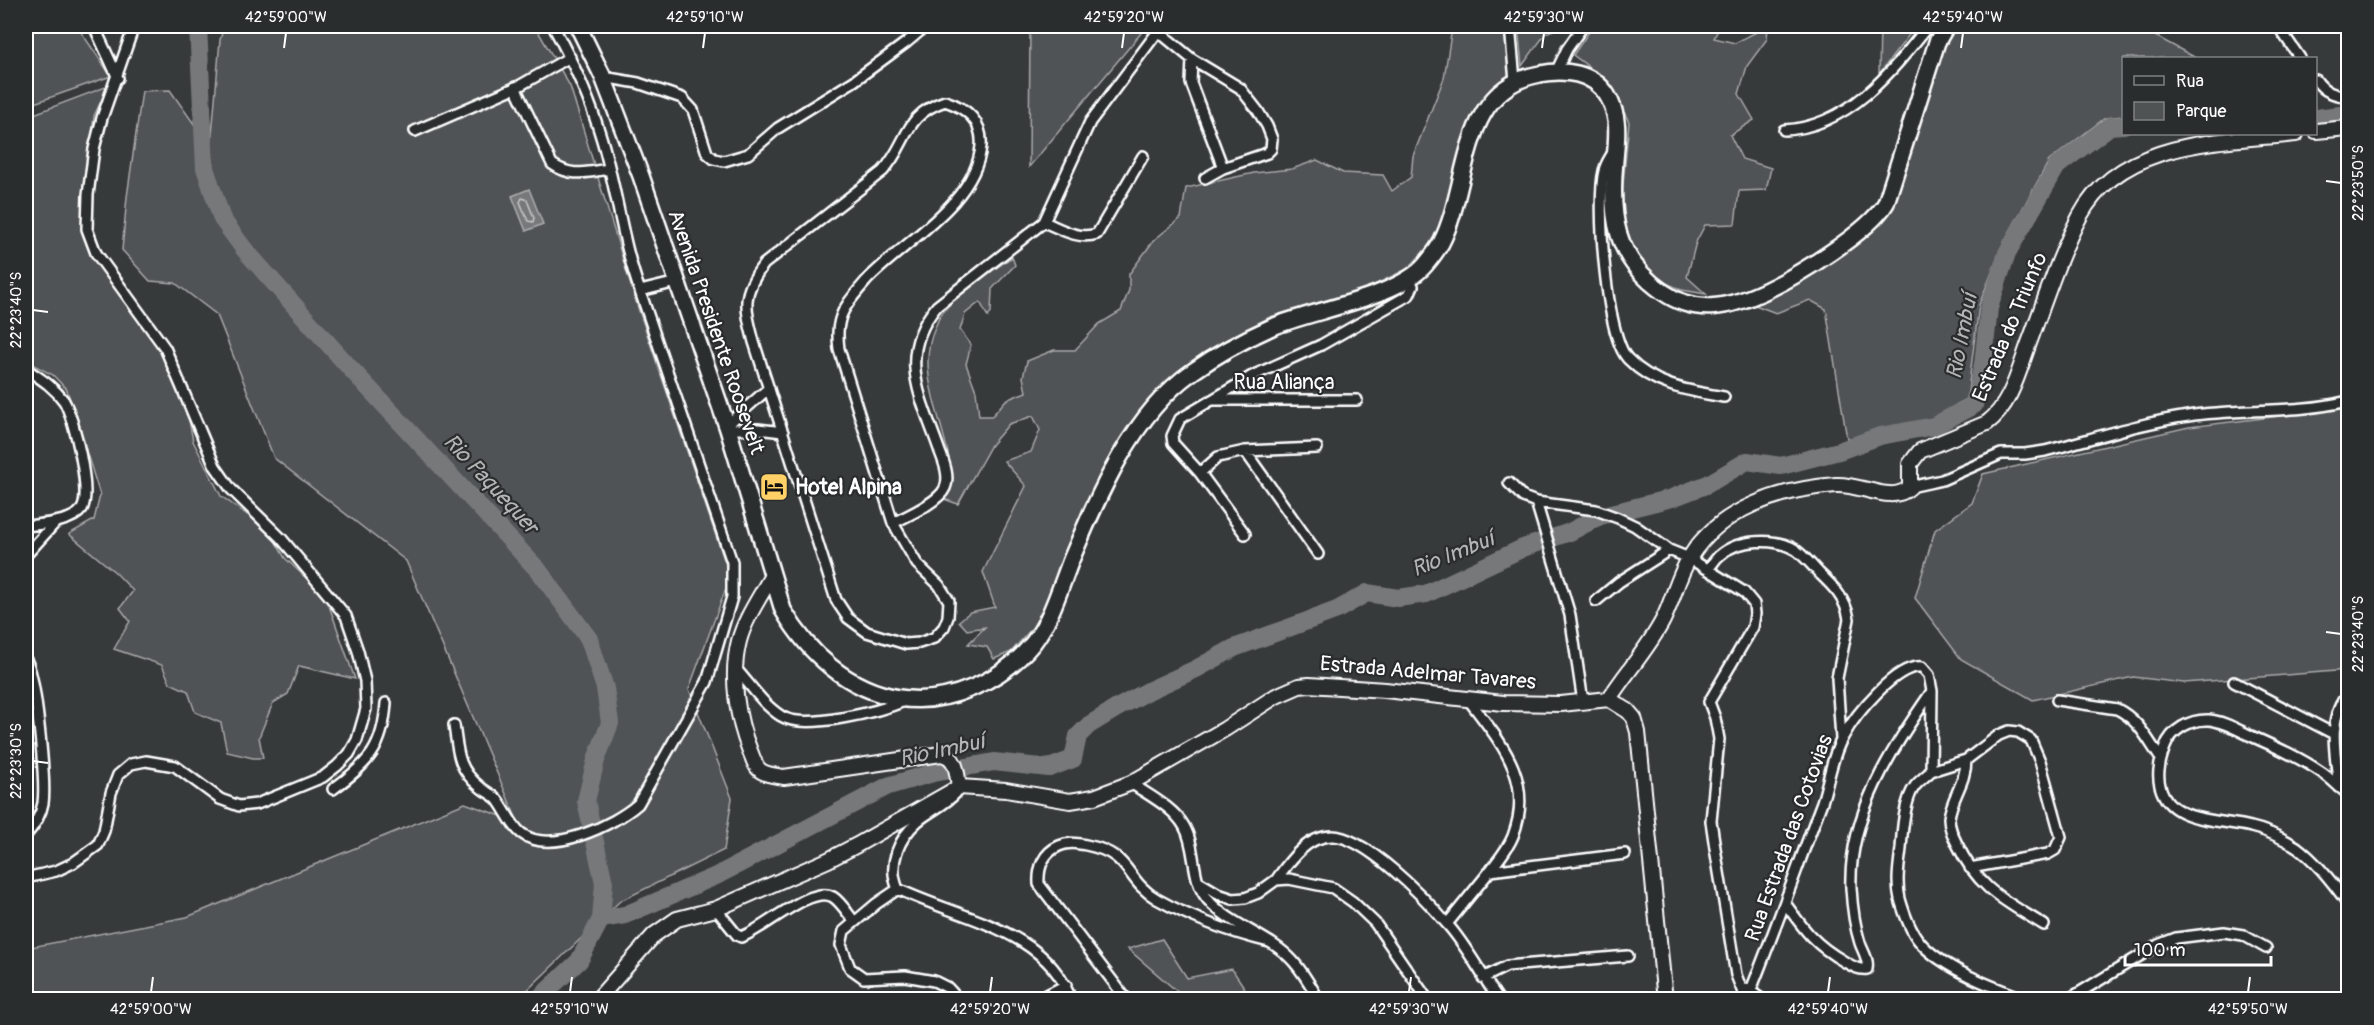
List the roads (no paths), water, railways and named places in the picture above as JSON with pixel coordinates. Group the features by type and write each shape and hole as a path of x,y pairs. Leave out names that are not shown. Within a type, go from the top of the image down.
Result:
{"main road":[{"name":"Avenida Presidente Roosevelt","path":"579,26 603,77 641,176 727,427 783,610 796,634 823,662 846,678 888,696 908,700 948,697 974,687 1015,662 1034,642 1048,618 1092,510 1118,462 1161,400 1188,374 1219,355 1274,327 1372,295 1422,269 1440,244 1479,120 1493,97 1515,81 1556,72"},
{"path":"1556,72 1584,76 1604,90 1616,117 1618,125 1612,194 1614,222 1621,243 1642,275 1671,298 1694,306 1722,307 1742,301 1794,275 1850,238 1880,213 1886,202 1937,42 1946,26"}],"street":[{"path":"94,26 118,78"},
{"path":"26,878 56,871 73,863 98,845 104,831 111,793 118,776 131,764 146,761 175,766 220,799 239,806 272,799 323,777 338,766 349,754 357,740 366,709 366,681 346,616 281,538 231,489 215,466 165,348 96,253 87,229 88,195 94,149 102,118 118,78 134,26"},
{"path":"454,725 459,761 465,773 495,797 520,832 532,840 549,842 573,837 606,825 638,804 698,699 707,682 732,597 732,562 626,249 602,140 570,57 553,26"},
{"path":"603,77 638,83 682,98 693,110 707,153 714,159 724,161 748,154 778,128 854,81 926,26"},
{"path":"1510,26 1515,81"},
{"path":"1556,72 1567,49 1583,26"},
{"path":"1784,130 1811,125 1846,111 1872,89 1928,26"},
{"path":"2278,26 2299,57"},
{"path":"893,523 935,500 945,490 946,484 946,468 915,377 914,357 917,338 924,322 937,306 1044,222 1090,122 1160,28 1192,59 1240,88 1258,111 1272,139 1271,149 1266,153 1223,168 1206,178"},
{"path":"415,131 515,87 570,57"},
{"path":"1192,59 1191,83 1223,168"},
{"path":"2317,81 2329,93 2349,97"},
{"path":"515,87 552,164 563,171 574,174 609,169"},
{"path":"945,101 961,106 980,126 982,136 980,152 964,187 927,228 868,280 845,307 838,325 839,349 893,523 917,564 939,585 949,601 948,617 944,627 934,638 919,643 897,642 867,632 848,618 836,600 747,316 747,296 751,281 764,264 883,171 895,158 918,115 929,106 945,101"},
{"path":"2317,131 2349,128"},
{"name":"Estrada do Triunfo","path":"1910,487 1910,464 1920,452 1987,423 1997,416 2004,405 2080,215 2109,181 2124,169 2167,150 2288,135"},
{"path":"1616,144 1604,171 1602,199 1606,275 1618,343 1626,358 1662,383 1688,391 1724,397"},
{"path":"1044,222 1074,234 1088,237 1097,234 1143,156"},
{"path":"1245,534 1200,473 1173,443 1172,436 1180,419 1252,376 1321,345 1389,308 1409,295 1413,286 1408,278"},
{"path":"640,291 677,282"},
{"path":"26,369 50,383 65,403 76,432 84,473 83,508 77,514 55,523 26,526"},
{"path":"727,427 769,388"},
{"name":"Rua Aliança","path":"1211,400 1357,400"},
{"path":"1665,999 1638,732 1634,718 1628,711 1609,699 1646,648 1662,621 1689,558 1699,545 1725,522 1760,501 1781,494 1836,485 1854,485 1888,495 1900,494 1910,487 1942,480 2001,454 2045,451 2190,416 2282,410 2349,402"},
{"path":"727,427 783,432"},
{"path":"1200,473 1218,457 1245,451 1317,448"},
{"path":"1245,451 1318,554"},
{"path":"1509,483 1523,496 1536,502 1596,510 1635,526 1669,550 1689,558 1744,592 1754,604 1753,627 1709,702 1719,739 1711,820 1739,987 1746,999"},
{"path":"1536,502 1570,615 1583,702"},
{"path":"26,555 55,523"},
{"path":"1708,569 1720,555 1735,546 1751,542 1780,543 1797,551 1840,594 1849,619 1837,678 1841,739"},
{"path":"1596,601 1619,582 1669,550"},
{"path":"772,575 738,642 736,697 742,732 756,766 761,771 784,777 932,754 946,755 954,763 958,782 956,794 917,822 902,840 895,855 894,875 898,889 1005,933 1033,948 1053,965 1066,985 1071,999"},
{"path":"26,660 32,679 44,783 40,814 26,835"},
{"name":"Rua Estrada das Cotovias","path":"1751,990 1827,786 1841,739 1861,710 1913,666 1926,669 1932,691"},
{"path":"736,669 781,716 798,722 864,713 888,708 908,700"},
{"path":"2234,682 2334,734"},
{"name":"Estrada Adelmar Tavares","path":"958,782 1070,801 1094,797 1131,783 1276,696 1299,686 1365,688 1503,703 1561,704 1609,699"},
{"path":"1931,771 1932,691"},
{"path":"1785,903 1810,938 1823,950 1857,968 1867,969 1868,964 1860,942 1851,887 1853,853 1862,816 1877,778 1932,691"},
{"path":"2339,787 2334,734 2339,709 2349,694"},
{"path":"1448,924 1490,871 1512,837 1517,821 1519,783 1504,747 1468,699"},
{"path":"2057,700 2117,709 2123,712 2135,720 2161,759"},
{"path":"333,789 366,763 377,747 385,722 386,703"},
{"path":"2349,794 2301,759 2229,725 2209,720 2192,722 2177,730 2167,742 2158,776 2165,799 2176,808 2192,816 2252,827 2296,846 2312,860 2349,904"},
{"path":"1970,868 2048,854 2055,850 2061,837 2040,761 2031,740 2018,732 2009,731 1999,735 1966,760 1931,771 1915,785 1910,796 1902,833 1898,881 1900,898 1911,928 1920,942 1943,961 1970,976 2028,999"},
{"path":"1966,760 1963,781 1949,820 1950,830 1970,868 1984,886 2044,925"},
{"path":"338,766 352,776"},
{"path":"597,999 641,948 666,926 685,916 716,909 857,845 958,782"},
{"path":"1131,783 1174,814 1185,827 1201,891 1218,910 1293,960 1319,999"},
{"path":"1199,882 1221,896 1233,899 1245,898 1258,893 1276,880 1294,855 1313,842 1330,836 1349,839 1365,847 1397,874 1448,924 1499,999"},
{"path":"1127,999 1039,884 1040,866 1055,847 1067,843 1110,851 1121,859 1154,897 1211,926 1269,942"},
{"path":"1490,871 1625,854"},
{"path":"1276,880 1289,879 1333,888 1353,902 1375,923 1428,999"},
{"path":"898,889 844,931 841,945 843,954 855,973 864,978 906,976 934,981 948,988 959,999"},
{"path":"716,909 741,937 789,908 827,894 835,898 854,921"},
{"path":"2067,999 2158,945 2176,938 2224,932 2244,935 2266,948"},
{"path":"1483,978 1507,966 1628,956"},
{"path":"1037,999 1066,985"},
{"path":"1739,987 1751,990 1762,999"}],"water":[{"path":"529,189 543,224 526,231 512,196"}],"waterway":[{"name":"Rio Paquequer","path":"198,26 205,168 222,219 244,249 350,368 539,571 589,639 605,688 610,723 596,760 586,801 604,883 601,919 579,961 537,1000"},
{"name":"Rio Imbuí","path":"2317,118 2348,114"},
{"name":"Rio Imbuí","path":"601,919 625,915 716,876 888,786 933,773 994,762 1049,768 1073,759 1078,736 1089,725 1117,708 1234,648 1337,610 1367,593 1398,598 1426,594 1523,548 1570,532 1600,516 1672,498 1708,484 1747,461 1781,466 1839,451 1880,436 1934,426 1974,405 1983,364 1989,308 2007,253 2057,166 2110,126 2122,125"}],"place":[{"name":"Hotel Alpina","path":"774,487"}]}
